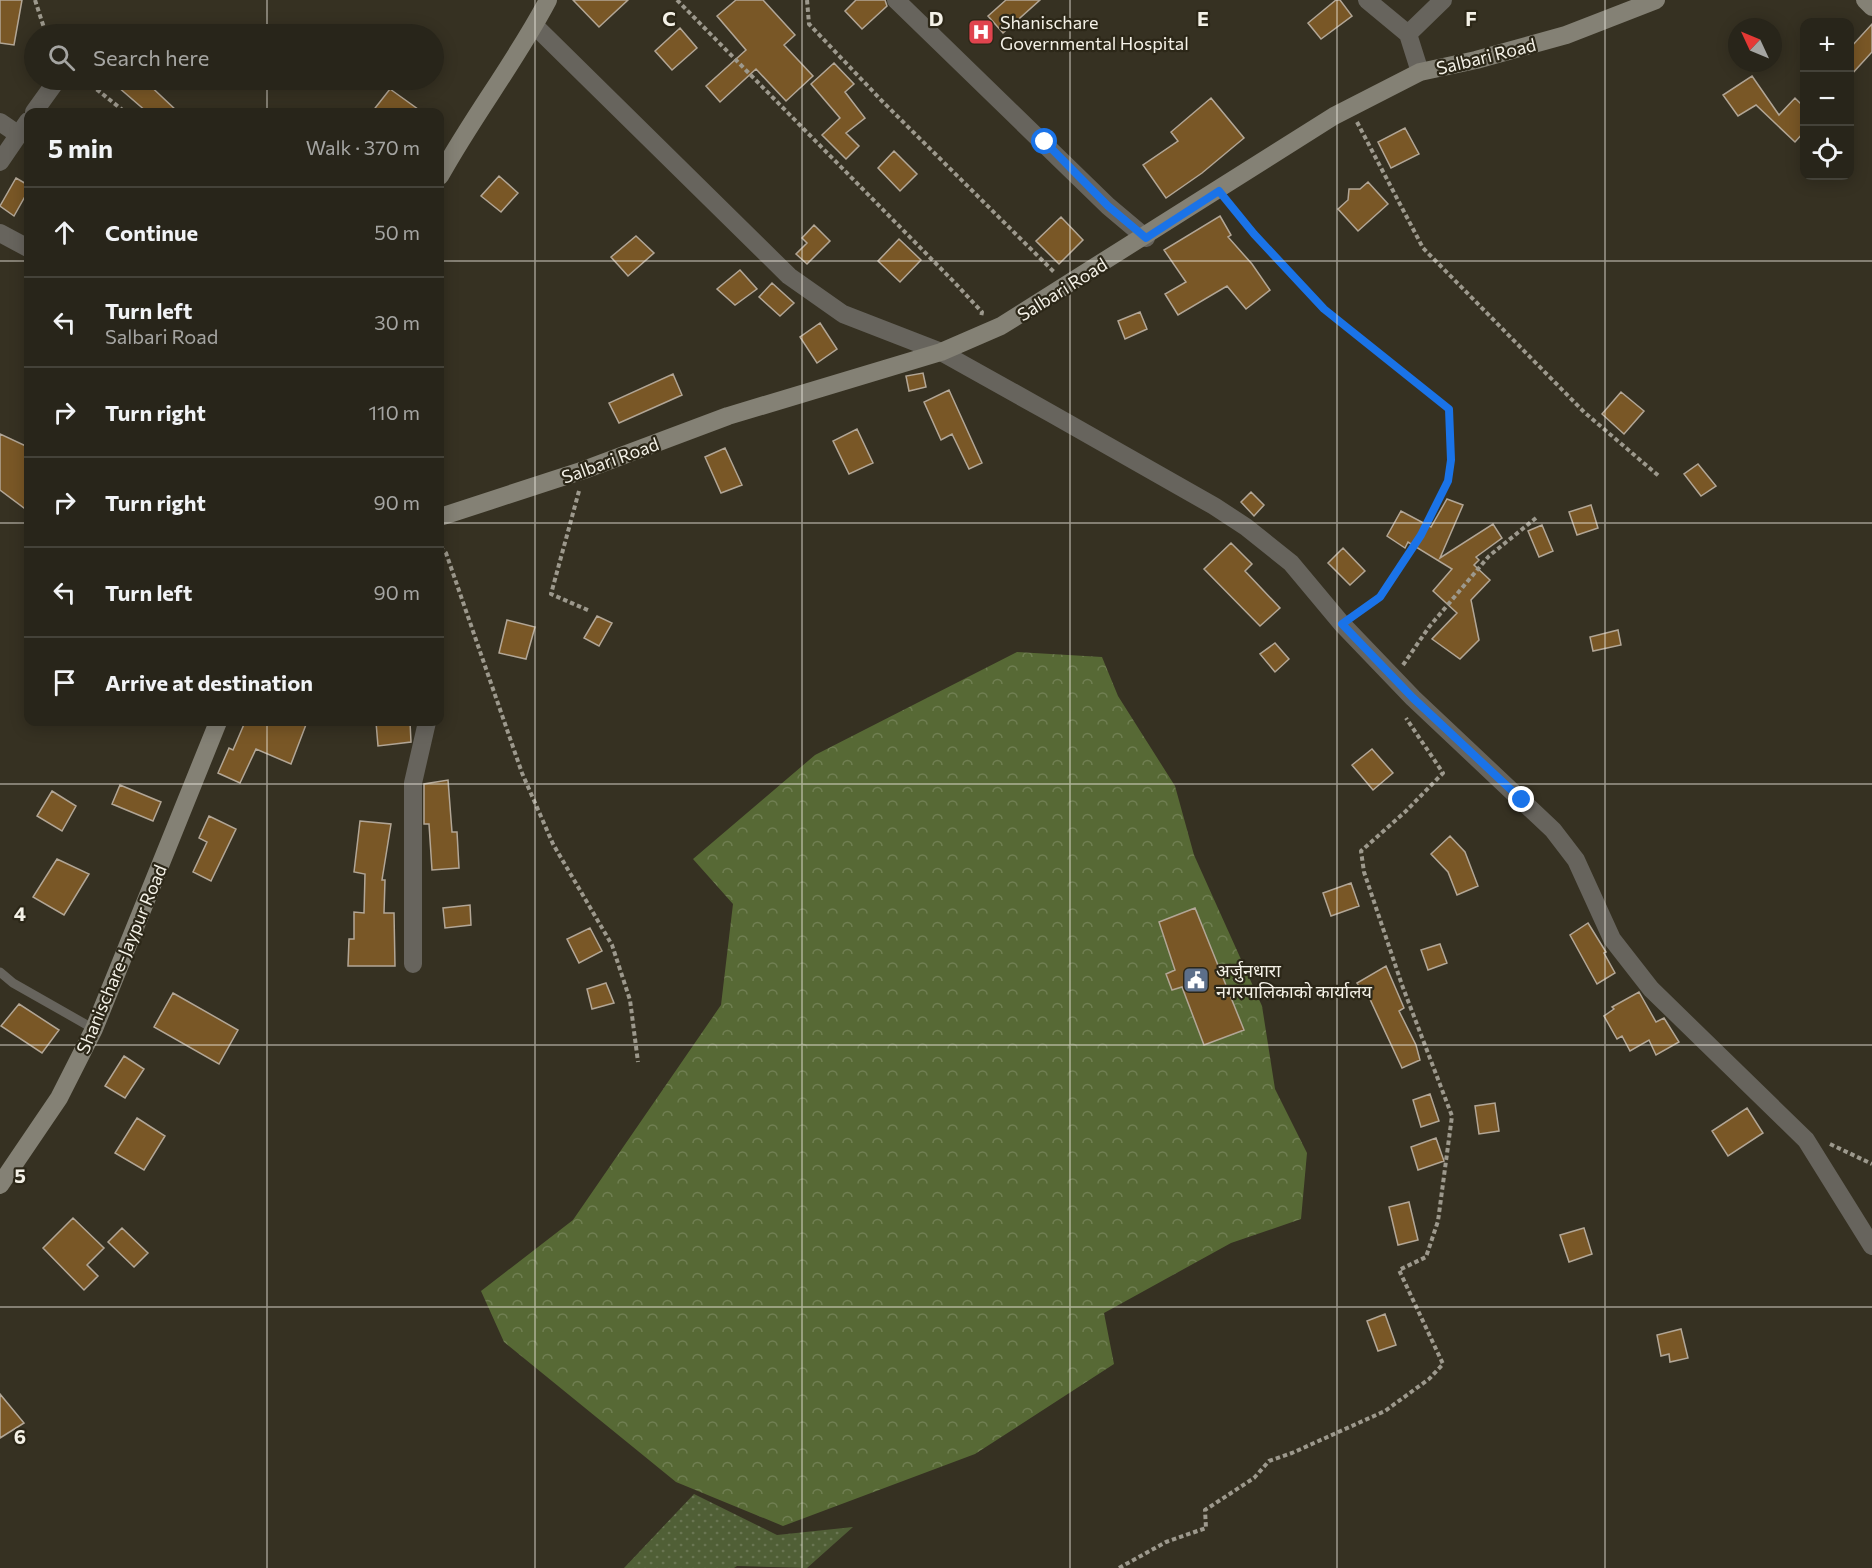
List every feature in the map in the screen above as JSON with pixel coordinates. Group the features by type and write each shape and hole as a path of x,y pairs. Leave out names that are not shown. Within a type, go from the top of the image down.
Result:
{"street":[{"path":"444,168 457,144 535,26 548,0"},
{"path":"896,0 1108,206 1146,238"},
{"path":"1366,0 1408,34 1420,72"},
{"path":"1408,34 1443,0"},
{"name":"Salbari Road","path":"444,516 584,470 728,416 941,352 980,336 1001,326 1146,238 1350,108 1420,72 1476,60 1566,35 1656,0"},
{"path":"1865,0 1872,7"},
{"path":"535,26 789,276 843,314 941,352 1246,527 1292,563 1342,624 1553,830 1576,860 1612,939 1651,989 1806,1140 1872,1246"},
{"path":"37,108 50,90"},
{"path":"0,122 24,128 0,162"},
{"path":"0,233 24,246"},
{"name":"Shanischare-Jaypur Road","path":"0,1185 59,1098 94,1029 216,726"},
{"path":"413,964 413,783 426,726"}],"lane":[{"path":"0,972 13,983 94,1029"}],"path":[{"path":"35,0 43,24"},
{"path":"677,0 982,312 980,336"},
{"path":"807,0 809,24 882,101 1068,285"},
{"path":"98,90 121,108"},
{"path":"1350,108 1423,248 1584,412 1660,477"},
{"path":"1219,191 1254,234 1324,309 1449,409 1451,460 1443,490 1421,535 1380,597 1342,624"},
{"path":"584,470 551,594 590,611"},
{"path":"1395,678 1429,627 1489,556 1536,518"},
{"path":"444,551 526,783 553,844 612,945 630,1000 638,1062"},
{"path":"1119,1568 1166,1542 1206,1528 1205,1510 1254,1478 1269,1461 1385,1411 1429,1379 1443,1364 1399,1270 1426,1257 1438,1221 1452,1116 1364,872 1361,851 1406,811 1443,773 1400,709"},
{"path":"1806,1140 1835,1145 1872,1164"}],"green space":[{"path":"1017,652 1102,657 1118,696 1175,786 1194,855 1262,1006 1275,1089 1307,1153 1301,1219 1231,1243 1104,1313 1114,1364 975,1454 783,1526 676,1482 504,1342 481,1291 573,1220 721,1005 733,904 693,859 815,755"},
{"path":"694,1494 777,1535 853,1527 807,1568 737,1566 734,1568 624,1568"}],"building":[{"path":"0,0 22,0 14,45 0,43"},
{"path":"573,0 628,0 599,27"},
{"path":"736,0 763,0 795,35 784,45 813,76 786,101 756,69 720,102 706,86 746,50 717,16"},
{"path":"856,0 885,0 887,6 862,29 845,11"},
{"path":"1006,0 1040,0 1003,33 988,16"},
{"path":"1336,0 1340,0 1352,16 1321,39 1308,23"},
{"path":"1872,24 1872,52 1854,72 1854,44"},
{"path":"680,28 697,48 672,70 655,51"},
{"path":"834,63 854,84 845,92 865,118 846,133 859,146 846,159 822,135 840,118 811,84"},
{"path":"1752,76 1779,115 1795,98 1800,103 1800,136 1795,142 1756,105 1738,116 1723,95"},
{"path":"122,90 155,90 174,108 142,108"},
{"path":"391,90 416,108 375,108"},
{"path":"1211,98 1244,138 1202,173 1166,198 1143,165 1178,141 1171,132"},
{"path":"1405,128 1419,154 1391,168 1378,142"},
{"path":"894,151 917,174 900,191 878,168"},
{"path":"499,176 518,193 501,212 481,196"},
{"path":"16,178 24,183 24,198 14,216 0,206"},
{"path":"1368,182 1388,204 1358,231 1338,209 1348,200 1349,189 1360,189"},
{"path":"1220,216 1231,235 1228,237 1252,264 1270,290 1246,309 1227,286 1178,315 1165,294 1186,282 1164,250"},
{"path":"1061,217 1083,240 1059,264 1036,241"},
{"path":"814,225 830,241 807,264 796,254 807,243 802,238"},
{"path":"636,236 654,253 628,276 611,257"},
{"path":"899,239 921,260 900,282 878,261"},
{"path":"740,270 757,289 735,305 717,289"},
{"path":"772,283 794,303 780,316 759,297"},
{"path":"1140,312 1147,329 1125,339 1118,321"},
{"path":"820,323 837,349 817,363 800,337"},
{"path":"923,373 926,387 909,391 906,376"},
{"path":"673,374 682,395 619,423 609,403"},
{"path":"949,390 982,463 969,469 952,434 941,440 924,402"},
{"path":"1621,392 1644,411 1624,434 1602,414"},
{"path":"857,429 873,463 849,474 833,441"},
{"path":"0,434 24,445 24,508 0,490"},
{"path":"725,448 742,485 721,493 705,457"},
{"path":"1698,464 1716,486 1701,496 1684,474"},
{"path":"1251,492 1264,505 1254,516 1241,502"},
{"path":"1447,499 1463,505 1440,558 1493,524 1502,538 1476,557 1479,560 1474,565 1490,580 1471,600 1479,640 1460,659 1432,639 1457,613 1433,591 1452,569 1408,542 1405,548 1387,536 1401,511 1431,527"},
{"path":"1591,505 1598,528 1577,535 1569,512"},
{"path":"1542,525 1553,551 1539,557 1528,531"},
{"path":"1231,543 1252,564 1245,571 1280,608 1260,626 1204,569"},
{"path":"1343,548 1365,571 1350,585 1328,563"},
{"path":"597,616 612,623 599,646 584,638"},
{"path":"507,620 535,627 526,659 499,653"},
{"path":"1618,630 1621,645 1593,651 1590,637"},
{"path":"1275,643 1289,659 1275,672 1260,654"},
{"path":"243,726 305,726 291,764 256,749 240,783 218,773 229,748 233,750"},
{"path":"376,726 410,726 411,742 378,746"},
{"path":"1372,749 1393,773 1373,790 1352,765"},
{"path":"448,780 452,832 457,832 459,868 432,870 429,824 424,824 424,784"},
{"path":"120,785 161,802 153,821 112,804"},
{"path":"52,791 76,806 62,831 37,816"},
{"path":"209,816 236,829 211,881 193,872 207,842 199,838"},
{"path":"360,821 391,824 382,880 385,880 384,913 394,913 395,966 348,966 349,939 354,939 354,912 364,913 365,874 354,872"},
{"path":"1450,836 1465,852 1478,886 1457,895 1448,872 1431,854"},
{"path":"57,859 89,874 64,915 33,897"},
{"path":"1351,883 1359,906 1331,916 1323,893"},
{"path":"470,905 471,925 445,928 443,908"},
{"name":"अर्जुनधारा नगरपालिकाको कार्यालय","path":"1195,908 1244,1030 1204,1045 1182,987 1172,990 1166,974 1175,970 1159,922"},
{"path":"1588,923 1606,952 1604,953 1615,973 1597,984 1570,935"},
{"path":"590,928 602,951 579,963 567,939"},
{"path":"1440,944 1447,963 1428,970 1421,950"},
{"path":"1386,966 1404,1008 1399,1011 1416,1045 1420,1060 1402,1068 1368,995 1365,996 1357,983"},
{"path":"606,983 614,1003 592,1009 587,989"},
{"path":"1639,992 1656,1022 1664,1018 1679,1042 1656,1055 1649,1040 1630,1051 1622,1036 1617,1039 1604,1016 1614,1009 1612,1007"},
{"path":"173,993 238,1030 219,1064 154,1027"},
{"path":"19,1004 59,1030 42,1053 1,1026"},
{"path":"124,1056 144,1069 125,1098 105,1086"},
{"path":"1430,1094 1439,1121 1421,1127 1413,1100"},
{"path":"1495,1103 1499,1131 1479,1134 1475,1106"},
{"path":"1747,1108 1763,1133 1728,1156 1712,1131"},
{"path":"137,1118 165,1136 144,1170 115,1153"},
{"path":"1436,1138 1444,1161 1418,1170 1411,1147"},
{"path":"1409,1202 1418,1240 1398,1245 1389,1207"},
{"path":"73,1218 104,1248 87,1265 98,1276 84,1290 43,1248"},
{"path":"122,1228 148,1253 134,1267 108,1242"},
{"path":"1584,1228 1592,1254 1569,1262 1560,1235"},
{"path":"1385,1314 1396,1345 1378,1351 1367,1321"},
{"path":"1681,1329 1688,1358 1670,1362 1669,1354 1661,1356 1657,1335"},
{"path":"0,1394 24,1423 0,1438"}],"place":[{"name":"Shanischare Governmental Hospital","path":"981,32"},
{"name":"अर्जुनधारा नगरपालिकाको कार्यालय","path":"1196,980"}],"route":[{"path":"1045,142 1108,206 1146,238 1219,191 1254,234 1324,309 1449,409 1451,460 1448,481 1421,535 1380,597 1342,624 1413,698 1522,800"}]}
